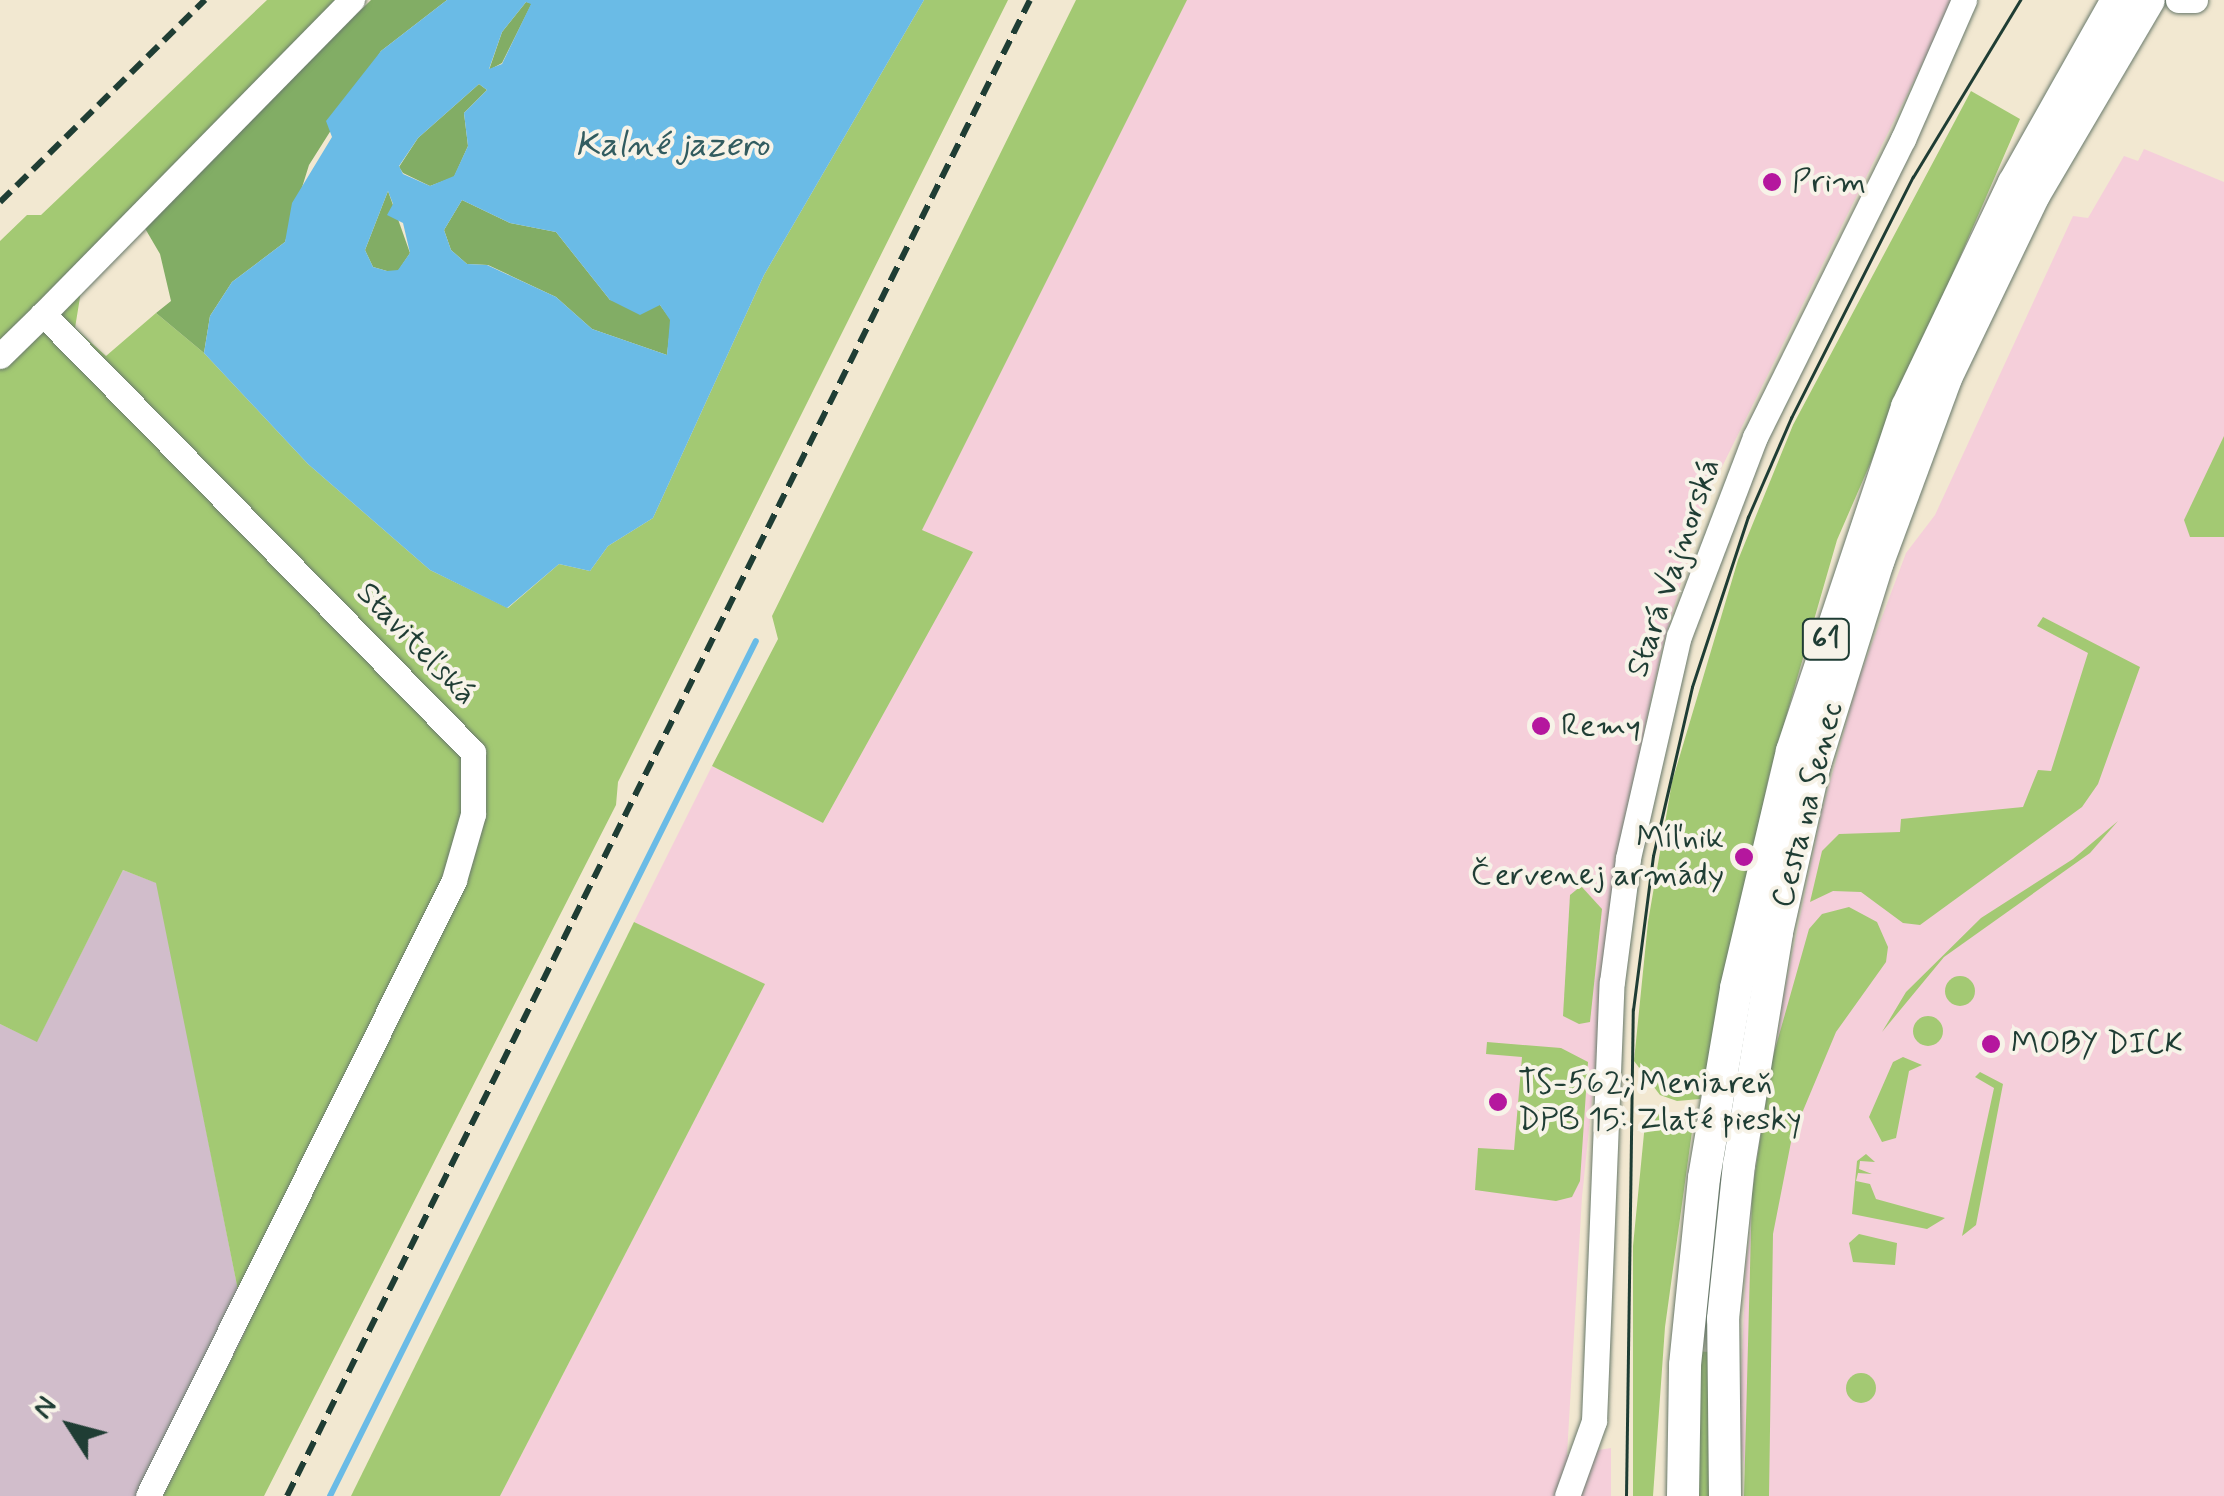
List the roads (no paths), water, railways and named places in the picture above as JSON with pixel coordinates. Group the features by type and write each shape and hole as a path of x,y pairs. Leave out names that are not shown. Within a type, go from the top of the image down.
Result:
{"main road":[{"name":"Cesta na Senec","path":"1724,1496 1722,1319 1735,1199 1777,932 1815,764 1878,562 1946,378 2034,195 2149,0"},
{"name":"Cesta na Senec","path":"1681,1496 1690,1295 1706,1162 1740,968 1792,750 1907,407 2014,184 2118,4"}],"street":[{"path":"0,356 352,0"},
{"name":"Stará Vajnorská","path":"1568,1496 1594,1420 1611,1000 1628,858 1679,636 1755,437 1904,139 1964,0"},
{"path":"2178,0 2195,0"},
{"name":"Staviteľská","path":"43,314 473,752 473,814 454,880 148,1496"}],"water":[{"name":"Kalné jazero","path":"447,0 924,0 764,275 653,518 608,546 590,571 559,564 507,608 430,570 308,464 204,353 210,316 232,282 285,242 292,203 332,137 326,121 381,51","holes":["526,2 531,4 502,64 489,69 502,32","479,84 487,90 464,113 468,146 454,176 430,186 403,174 399,166 418,138","388,191 393,204 387,215 403,223 410,253 398,270 387,271 373,267 365,250","462,200 510,223 556,232 610,300 640,315 660,305 670,320 667,355 592,329 556,297 487,265 467,264 451,250 444,230"]}],"waterway":[{"path":"330,1496 756,641"}],"tram line":[{"path":"1626,1496 1633,1010 1653,856 1692,687 1748,517 1791,418 1913,177 2020,0"}],"railway":[{"path":"0,202 205,0"},
{"path":"287,1496 1030,0"}],"place":[{"name":"Prim","path":"1772,182"},
{"name":"Remy","path":"1541,726"},
{"name":"Míľnik Červenej armády","path":"1744,857"},
{"name":"MOBY DICK","path":"1991,1044"},
{"name":"TS-562; Meniareň DPB 15: Zlaté piesky","path":"1498,1102"}]}
